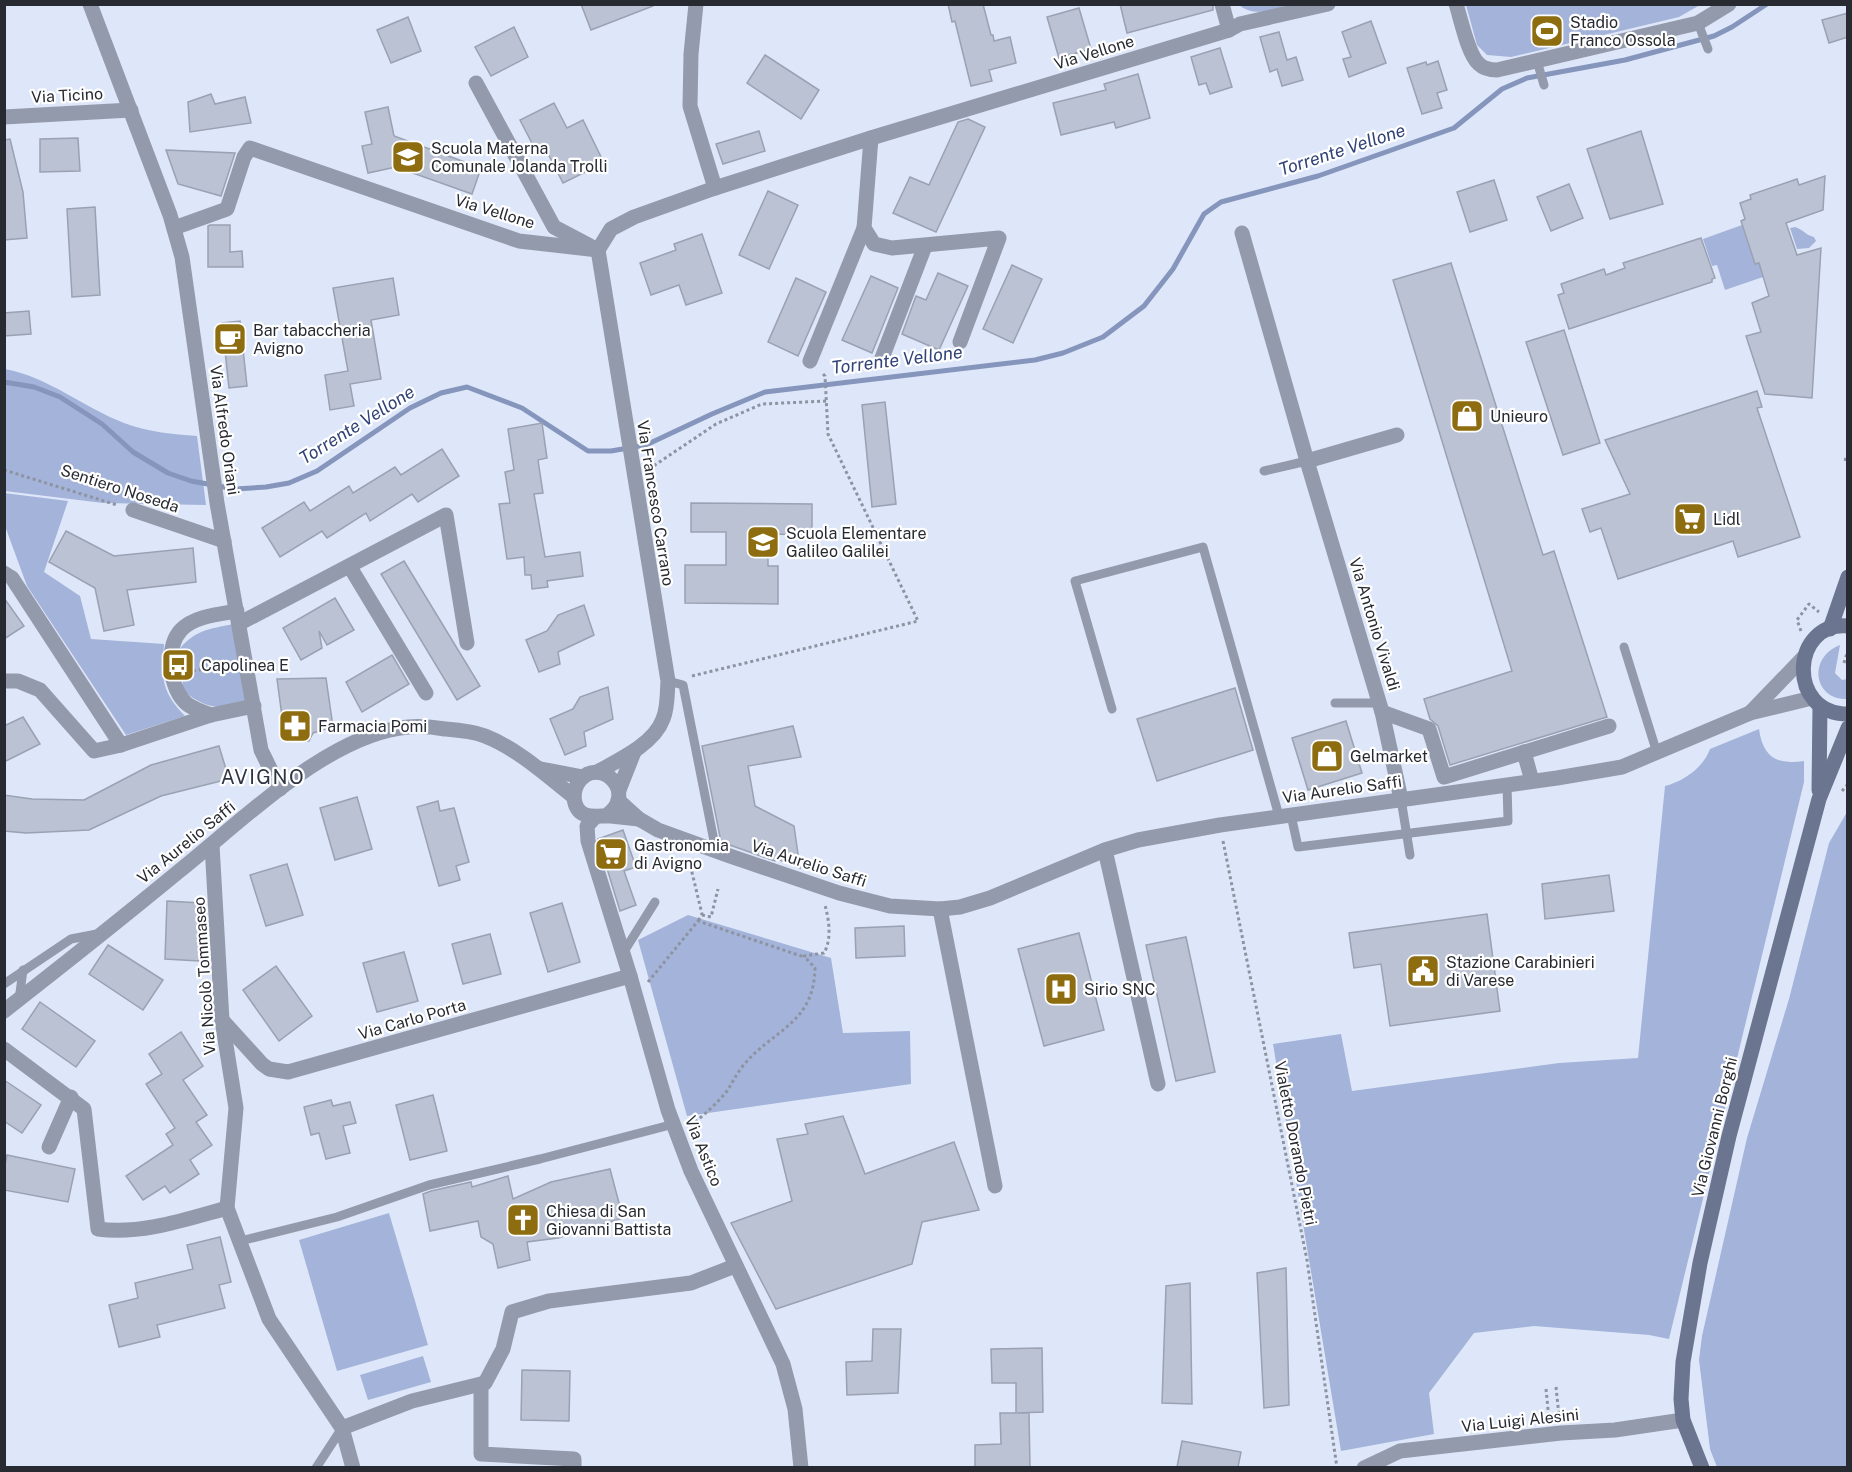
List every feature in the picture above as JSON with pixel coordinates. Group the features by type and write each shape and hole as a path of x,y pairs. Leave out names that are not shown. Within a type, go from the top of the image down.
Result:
{"main road":[{"path":"1830,629 1848,577"},
{"path":"1848,626 1830,629 1818,636 1809,646 1803,658 1802,672 1805,686 1816,702 1830,711 1848,714"},
{"name":"Via Giovanni Borghi","path":"1816,702 1819,799"},
{"name":"Via Giovanni Borghi","path":"1702,1467 1683,1420 1681,1399 1683,1362 1700,1263 1729,1136 1819,799 1848,728"}],"street":[{"name":"Via Alfredo Oriani","path":"90,4 174,228 182,257 217,503 261,750 280,789"},
{"path":"696,4 691,54 690,106 715,188"},
{"path":"1222,4 1229,30"},
{"name":"Via Vellone","path":"174,228 227,208 243,157 250,148 519,241 598,250 611,229 715,188 871,138 1229,30 1240,24 1328,4"},
{"path":"1456,4 1477,63 1488,69 1497,70 1698,23 1729,4"},
{"path":"476,83 554,227 598,250"},
{"name":"Via Ticino","path":"4,117 131,110"},
{"path":"810,361 864,228 871,138"},
{"path":"864,228 874,244 892,248 999,238 960,342"},
{"name":"Via Antonio Vivaldi","path":"1242,233 1381,708 1401,799"},
{"path":"882,358 925,246"},
{"name":"Via Francesco Carrano","path":"590,775 634,752 658,729 663,721 668,681 598,250"},
{"path":"1307,461 1397,435"},
{"name":"Sentiero Noseda","path":"133,510 224,541"},
{"path":"211,715 194,709 183,701 176,689 173,674 173,643 182,629 202,618 238,617 350,567 446,514 467,643"},
{"path":"350,567 426,693"},
{"path":"4,573 12,578 121,745"},
{"name":"Via Aurelio Saffi","path":"1750,713 1803,658"},
{"path":"4,681 18,681 40,690 94,751 121,745 211,715 254,706"},
{"name":"Via Aurelio Saffi","path":"538,768 611,778 619,795 639,819 658,830 716,852 890,906 940,909 990,898 1105,850 1138,840 1285,815 1613,769 1657,753 1750,713 1816,702"},
{"path":"1381,708 1429,729 1444,777 1609,726"},
{"name":"Via Aurelio Saffi","path":"4,1011 294,777 357,739 390,729 411,726 483,735 501,743 538,768 575,801 586,815 639,819"},
{"name":"Via Francesco Carrano","path":"619,795 634,752"},
{"path":"1524,752 1532,782"},
{"path":"575,801 578,782 590,775"},
{"path":"588,841 587,826 612,811 619,795"},
{"name":"Via Astico","path":"575,801 580,833 588,841 676,1131 691,1171 735,1266 777,1348 786,1374 795,1409 801,1467"},
{"name":"Via Nicolò Tommaseo","path":"212,845 222,1020 236,1108 227,1208 269,1318 342,1428 353,1467"},
{"path":"1105,850 1158,1084"},
{"path":"940,909 995,1186"},
{"name":"Via Carlo Porta","path":"222,1020 261,1064 278,1072 288,1072 630,976"},
{"path":"4,1049 84,1109 98,1229 112,1231 170,1224 227,1208"},
{"path":"49,1147 71,1097"},
{"path":"342,1428 412,1401 485,1383 503,1349 512,1312 549,1300 691,1283 735,1266"},
{"path":"481,1384 481,1454 574,1459 574,1467"},
{"name":"Via Luigi Alesini","path":"1364,1467 1400,1451 1561,1433 1615,1430 1683,1420"}],"lane":[{"path":"1698,23 1707,49"},
{"path":"1537,61 1544,85"},
{"path":"1264,471 1307,461"},
{"path":"1112,709 1075,581 1203,547 1285,815 1299,847 1508,821 1507,784"},
{"path":"1624,647 1657,753"},
{"path":"668,681 683,685 716,852"},
{"path":"1335,703 1381,708"},
{"path":"1401,799 1410,855"},
{"path":"623,953 655,902"},
{"path":"4,984 71,939 103,933"},
{"path":"19,1000 23,970"},
{"path":"240,1241 337,1217 429,1185 676,1131"},
{"path":"316,1467 342,1428"}],"path":[{"path":"668,681 918,621 828,434 825,376"},
{"path":"634,477 716,424 762,404 827,401"},
{"name":"Sentiero Noseda","path":"4,471 133,510"},
{"path":"1802,636 1797,620 1809,604 1819,613"},
{"path":"1844,663 1848,650"},
{"path":"173,674 211,668"},
{"name":"Vialetto Dorando Pietri","path":"1220,825 1307,1260 1337,1467"},
{"path":"635,994 650,981 702,915 685,840"},
{"path":"804,957 824,953 829,945 827,911 820,886"},
{"path":"702,915 711,917 718,889"},
{"path":"676,1131 726,1092 742,1067 764,1045 788,1028 804,1009 814,984 815,968 804,957 698,921"},
{"path":"1556,1387 1559,1414"},
{"path":"1546,1389 1547,1401"}],"shaded area":[{"name":"Stadio Franco Ossola","path":"1466,4 1700,5 1679,17 1511,57 1487,55 1477,45"},
{"path":"1239,5 1291,5 1258,12"},
{"path":"1742,225 1755,264 1759,263 1763,277 1725,290 1717,265 1712,266 1703,239"},
{"path":"1795,227 1814,237 1816,241 1809,248 1797,249 1790,228"},
{"path":"5,369 51,385 133,426 197,436 206,505 103,503 5,491"},
{"path":"4,493 68,501 44,572 80,596 91,639 164,644 164,683 171,699 185,716 126,735 27,586 5,526"},
{"path":"233,624 247,703 214,707 184,692 178,651 196,635 209,629"},
{"path":"1840,645 1835,673 1842,680 1847,679 1847,699 1836,698 1827,693 1819,677 1819,668 1823,659 1829,651"},
{"path":"1759,729 1764,746 1772,757 1786,762 1804,761 1804,782 1669,1339 1649,1335 1534,1326 1474,1333 1429,1393 1434,1434 1341,1451 1273,1044 1341,1034 1352,1091 1559,1063 1638,1058 1665,786 1692,773 1703,762 1710,749"},
{"path":"1847,812 1847,1467 1717,1467 1710,1449 1699,1360 1702,1336 1747,1138 1789,999 1829,843"},
{"path":"688,915 831,958 843,1033 910,1031 911,1084 687,1116 638,940"},
{"path":"389,1213 428,1345 337,1371 299,1240"},
{"path":"423,1356 431,1382 368,1400 360,1375"}],"building":[{"path":"581,4 653,4 653,6 591,30"},
{"path":"948,4 983,4 994,41 1010,37 1016,63 989,70 992,81 971,86 955,21 952,22"},
{"path":"1120,4 1213,4 1213,10 1127,33"},
{"path":"1079,8 1091,49 1059,58 1047,17"},
{"path":"1848,13 1848,37 1829,43 1822,20"},
{"path":"408,17 421,51 391,63 377,30"},
{"path":"1371,21 1386,63 1349,77 1343,59 1351,57 1342,32"},
{"path":"514,27 528,57 491,76 475,47"},
{"path":"1279,32 1287,60 1296,57 1303,80 1282,86 1277,69 1270,72 1260,37"},
{"path":"1220,48 1232,87 1210,94 1206,83 1199,85 1191,57"},
{"path":"765,55 819,90 801,119 747,83"},
{"path":"1438,61 1447,90 1437,93 1442,108 1422,114 1407,68"},
{"path":"1138,74 1150,118 1116,128 1114,122 1061,135 1053,103 1106,90 1104,84"},
{"path":"211,94 215,104 245,97 251,123 190,132 188,102"},
{"path":"554,103 567,128 583,120 604,163 563,183 544,146 536,151 520,120"},
{"name":"Scuola Materna Comunale Jolanda Trolli","path":"388,107 394,136 481,168 472,194 396,167 368,173 362,146 372,144 365,112"},
{"path":"968,119 985,127 936,232 893,213 910,177 929,185 958,122"},
{"path":"759,131 765,151 723,164 716,144"},
{"path":"1641,131 1663,204 1610,219 1587,149"},
{"path":"78,138 80,171 40,172 40,139"},
{"path":"10,139 23,192 27,238 4,240 4,140"},
{"path":"166,150 235,153 221,196 178,184"},
{"path":"1825,176 1823,210 1786,223 1797,255 1821,248 1812,398 1765,394 1746,336 1761,332 1752,303 1769,296 1759,263 1755,264 1741,221 1745,219 1740,203 1751,199 1750,195 1797,179 1799,185"},
{"path":"1494,180 1507,220 1470,232 1457,192"},
{"path":"1569,184 1583,218 1551,231 1537,197"},
{"path":"768,191 798,205 769,269 739,255"},
{"path":"95,207 100,295 72,297 67,209"},
{"path":"230,225 230,252 242,251 243,267 208,267 208,226"},
{"path":"702,234 722,293 686,305 679,285 651,295 640,263 676,250 674,244"},
{"path":"1701,238 1715,278 1712,282 1569,329 1558,295 1564,293 1561,284 1604,269 1606,275 1625,268 1623,263"},
{"name":"Unieuro","path":"1451,263 1543,555 1554,551 1607,717 1450,765 1438,726 1430,719 1424,699 1512,671 1393,280"},
{"path":"1012,265 1042,279 1013,343 983,329"},
{"path":"938,273 968,286 939,350 902,334 916,296 926,300"},
{"path":"871,276 898,288 872,353 842,340"},
{"path":"393,278 399,315 371,320 381,379 350,384 354,406 330,410 325,375 348,371 333,288"},
{"path":"796,278 826,292 798,356 768,342"},
{"path":"29,311 31,334 4,336 4,313"},
{"path":"240,321 247,386 229,388 222,323"},
{"path":"1564,330 1600,443 1563,455 1526,342"},
{"name":"Lidl","path":"1757,391 1762,407 1757,408 1800,537 1738,557 1733,541 1618,579 1601,528 1590,532 1582,509 1630,494 1605,440"},
{"path":"885,402 896,504 872,507 862,405"},
{"path":"542,423 547,458 538,460 543,493 534,494 545,557 580,552 583,576 547,581 548,587 532,589 531,575 525,575 524,557 507,559 499,504 510,503 505,472 514,470 508,429"},
{"path":"442,449 459,476 418,502 412,494 370,521 366,513 327,538 322,531 280,557 262,528 304,502 310,511 349,486 353,493 395,467 401,475"},
{"path":"691,503 812,504 812,535 768,534 768,566 778,566 778,604 685,603 685,565 726,565 726,532 691,532"},
{"path":"66,531 114,556 193,548 196,582 127,590 134,625 104,631 95,588 49,562"},
{"path":"404,561 480,686 457,700 381,574"},
{"path":"4,598 24,626 4,639"},
{"path":"335,598 354,630 327,645 319,631 322,648 301,660 283,628"},
{"path":"584,605 594,635 558,652 560,664 539,672 526,640 547,631 558,615"},
{"path":"392,655 409,684 362,712 346,682"},
{"path":"326,678 333,727 313,733 309,741 285,739 277,679"},
{"path":"608,687 613,719 584,732 586,746 565,755 550,719 573,709 580,697"},
{"path":"1235,688 1253,750 1157,781 1137,719"},
{"path":"23,717 40,744 4,762 4,726"},
{"name":"Gelmarket","path":"1346,721 1362,773 1308,790 1292,738"},
{"path":"793,726 801,757 748,766 755,806 794,826 800,868 721,842 702,746"},
{"path":"219,746 229,779 161,796 89,830 26,833 4,831 4,795 32,799 84,800 151,765"},
{"path":"357,797 372,849 335,860 320,808"},
{"path":"438,801 440,811 454,808 469,862 456,866 460,880 439,886 417,807"},
{"path":"623,830 636,867 624,871 636,905 620,911 598,839"},
{"path":"287,864 303,915 266,926 250,875"},
{"path":"1609,875 1614,911 1545,919 1542,884"},
{"path":"167,901 201,903 199,961 165,959"},
{"path":"562,903 580,962 548,972 530,913"},
{"name":"Stazione Carabinieri di Varese","path":"1487,914 1500,1011 1390,1026 1381,964 1354,968 1349,933"},
{"path":"904,926 905,956 856,958 855,928"},
{"name":"Sirio SNC","path":"1079,933 1104,1030 1044,1046 1018,949"},
{"path":"490,934 501,974 463,984 452,944"},
{"path":"1186,937 1215,1072 1176,1081 1146,945"},
{"path":"108,945 163,980 143,1010 89,974"},
{"path":"404,952 418,1001 377,1012 363,963"},
{"path":"276,966 312,1016 279,1041 243,990"},
{"path":"40,1002 95,1041 76,1067 22,1029"},
{"path":"181,1032 203,1066 183,1080 207,1115 196,1122 212,1145 190,1160 199,1174 170,1193 165,1186 143,1200 126,1176 173,1145 166,1134 175,1128 146,1084 162,1074 149,1054"},
{"path":"4,1080 41,1105 22,1133 4,1121"},
{"path":"433,1095 447,1151 410,1160 396,1105"},
{"path":"331,1100 333,1106 350,1102 356,1123 343,1126 350,1153 326,1159 319,1133 311,1135 304,1107"},
{"path":"843,1116 865,1174 954,1142 979,1210 922,1222 912,1264 776,1309 731,1223 792,1201 777,1139 808,1134 805,1124"},
{"path":"7,1155 75,1169 68,1202 4,1190"},
{"name":"Chiesa di San Giovanni Battista","path":"610,1169 623,1218 558,1238 527,1242 530,1260 498,1268 493,1244 481,1237 478,1221 430,1231 423,1194 431,1191 471,1182 472,1187 508,1176 513,1199 551,1182"},
{"path":"220,1237 231,1282 219,1285 225,1308 157,1325 160,1337 119,1347 109,1305 138,1298 135,1283 193,1269 187,1245"},
{"path":"1286,1268 1289,1405 1264,1408 1257,1273"},
{"path":"1190,1283 1192,1404 1162,1403 1166,1286"},
{"path":"873,1329 901,1329 898,1393 847,1395 846,1362 872,1361"},
{"path":"1042,1348 1043,1412 1017,1413 1029,1413 1030,1467 975,1467 975,1445 1001,1444 1000,1413 1016,1413 1016,1383 992,1383 991,1349"},
{"path":"522,1370 570,1371 569,1421 521,1420"},
{"path":"1182,1441 1241,1452 1238,1467 1177,1467"}],"waterway":[{"name":"Torrente Vellone","path":"4,382 34,387 60,397 102,424 133,452 168,473 191,481 235,489 289,483 317,471 410,408 441,393 467,387 522,408 588,451 611,451 646,445 765,392 1035,360 1063,353 1103,337 1144,306 1173,269 1204,214 1221,202 1318,176 1454,128 1502,89 1527,78 1625,60 1714,36 1767,4"}],"place":[{"name":"Stadio Franco Ossola","path":"1547,31"},
{"name":"Scuola Materna Comunale Jolanda Trolli","path":"408,157"},
{"name":"Bar tabaccheria Avigno","path":"230,339"},
{"name":"Unieuro","path":"1467,416"},
{"name":"Lidl","path":"1690,519"},
{"name":"Scuola Elementare Galileo Galilei","path":"763,542"},
{"name":"Capolinea E","path":"178,665"},
{"name":"Farmacia Pomi","path":"295,726"},
{"name":"Gelmarket","path":"1327,756"},
{"name":"Gastronomia di Avigno","path":"611,854"},
{"name":"Stazione Carabinieri di Varese","path":"1423,971"},
{"name":"Sirio SNC","path":"1061,989"},
{"name":"Chiesa di San Giovanni Battista","path":"523,1220"}],"district":[{"name":"AVIGNO","path":"263,777"}]}
